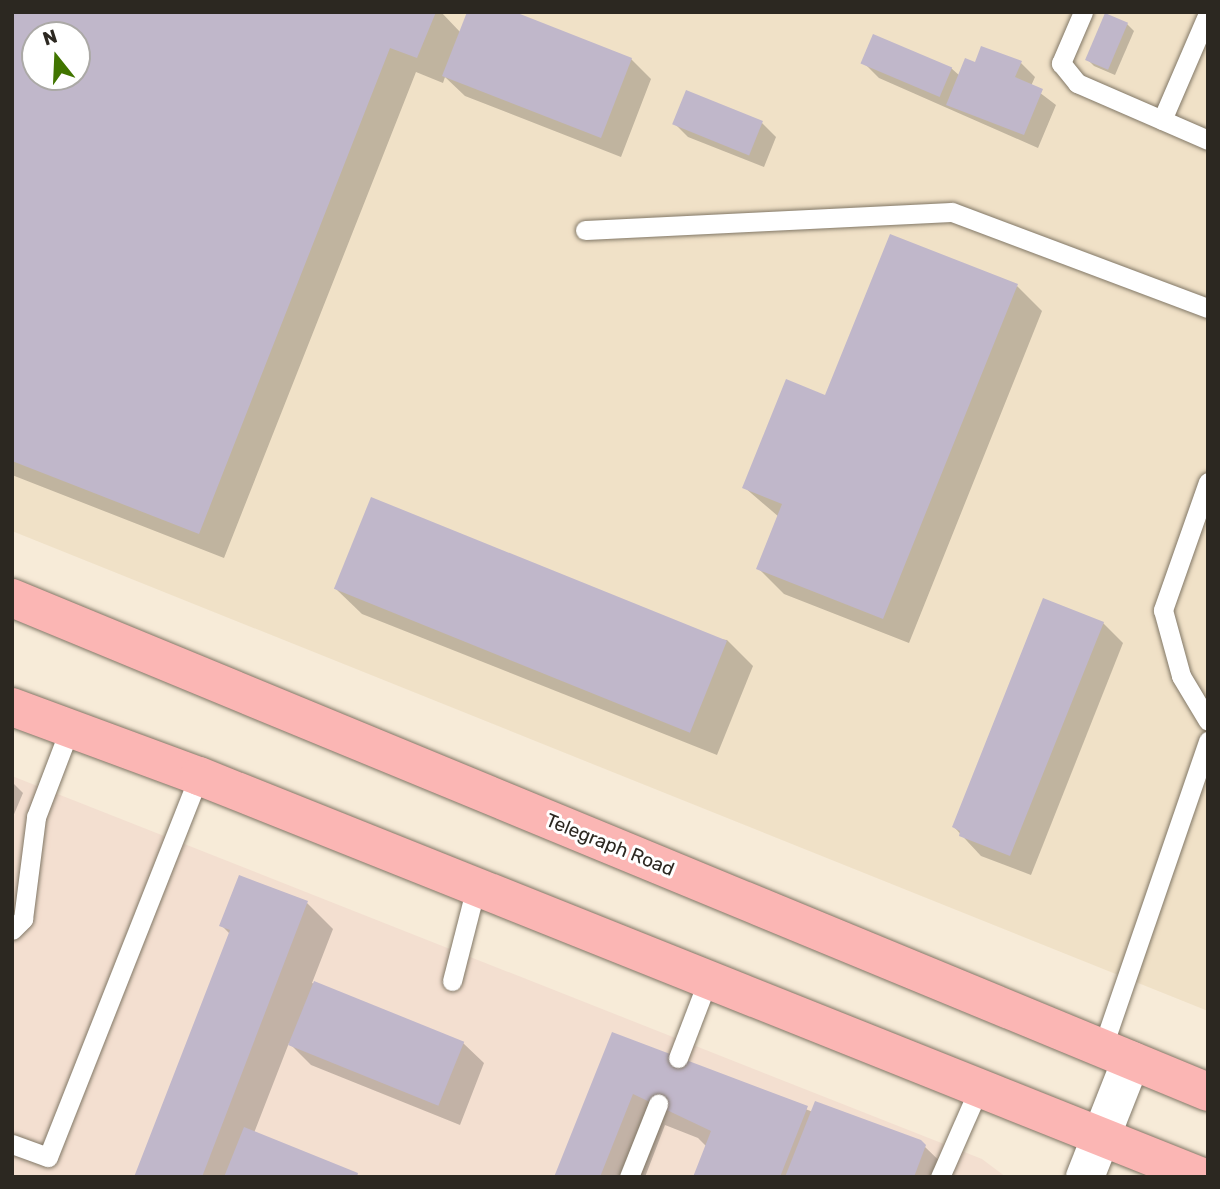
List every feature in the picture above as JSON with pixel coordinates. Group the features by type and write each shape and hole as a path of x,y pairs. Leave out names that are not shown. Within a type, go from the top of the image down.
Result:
{"main road":[{"name":"Telegraph Road","path":"12,598 1208,1092"},
{"path":"12,707 199,776 1202,1177"}],"street":[{"path":"1085,1177 1100,1137 1116,1055"}],"lane":[{"path":"1083,12 1061,63 1077,83 1208,140"},
{"path":"1162,120 1208,13"},
{"path":"585,230 952,212 1208,308"},
{"path":"1208,482 1163,610 1181,676 1208,721"},
{"path":"12,930 23,919 36,817 70,728"},
{"path":"1116,1055 1208,741"},
{"path":"12,1144 48,1157 199,776"},
{"path":"452,981 476,887"},
{"path":"678,1058 708,980"},
{"path":"940,1177 979,1088"},
{"path":"629,1177 658,1104"}],"shaded area":[{"path":"12,12 1208,12 1208,1011 12,531"},
{"path":"12,776 982,1159 1006,1177 12,1177"}],"building":[{"path":"12,12 436,12 417,58 390,48 199,534 12,461"},
{"path":"467,12 515,12 632,58 601,138 442,76"},
{"path":"1105,13 1128,23 1108,70 1085,60"},
{"path":"873,34 952,68 940,97 860,63"},
{"path":"981,46 1022,61 1015,77 1043,89 1024,135 946,105 965,58 975,62"},
{"path":"686,90 763,121 749,155 672,124"},
{"path":"890,234 1018,284 883,619 756,569 782,504 742,488 786,379 825,395"},
{"path":"371,497 727,641 690,733 334,589"},
{"path":"1043,598 1104,622 1010,856 959,836 960,831 952,827"},
{"path":"239,875 308,901 202,1177 134,1177 230,930 219,926"},
{"path":"314,981 464,1042 438,1106 288,1045"},
{"path":"612,1032 808,1106 780,1177 693,1177 711,1131 633,1094 600,1177 554,1177"},
{"path":"815,1101 921,1140 926,1145 914,1177 785,1177"},
{"path":"244,1127 358,1173 357,1177 224,1177"}]}
